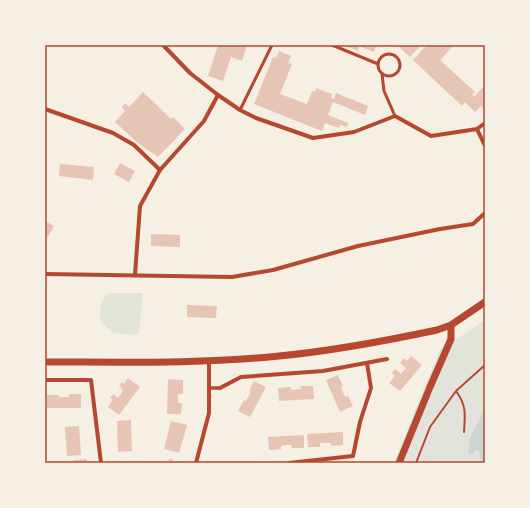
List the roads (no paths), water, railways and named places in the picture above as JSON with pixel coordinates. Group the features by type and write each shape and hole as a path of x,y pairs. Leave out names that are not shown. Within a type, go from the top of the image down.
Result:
{"street":[{"path":"163,45 190,73 240,110 256,118 313,138 354,132 395,116 431,136 477,128 485,123"},
{"path":"135,275 140,206 160,170 204,122 218,95"},
{"path":"45,109 113,133 134,145 160,170"},
{"path":"477,128 485,146"},
{"path":"45,274 232,277 273,270 358,246 440,229 473,224 485,213"},
{"path":"45,362 208,361 278,357 349,347 430,331 451,325 485,302"},
{"path":"399,463 451,339 451,325"},
{"path":"209,388 220,388 241,377 323,371 387,358"},
{"path":"196,463 209,413 208,361"},
{"path":"289,463 353,456 360,422 371,388 367,363"},
{"path":"45,380 91,380 101,463"}],"lane":[{"path":"240,110 272,45"},
{"path":"332,45 378,64"},
{"path":"382,74 389,76 396,74 400,68 399,61 394,55 387,54 381,57 378,64 379,71 382,74 384,92 395,116"}]}
